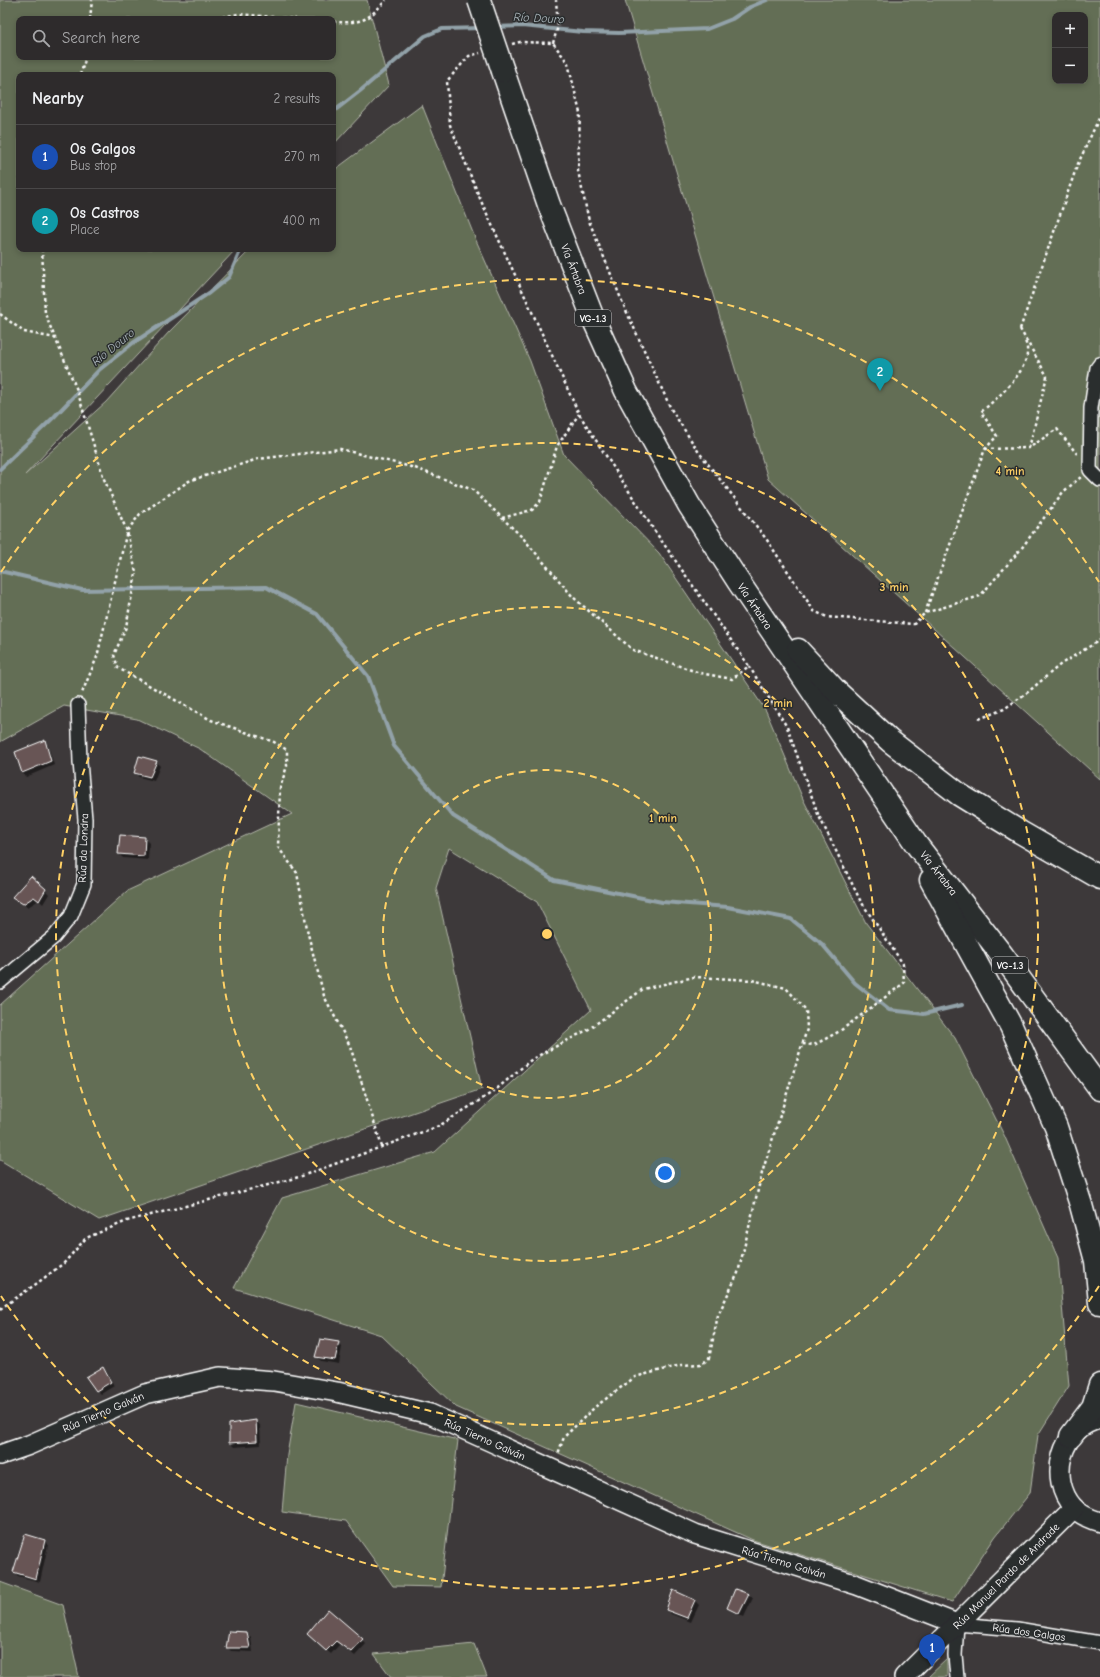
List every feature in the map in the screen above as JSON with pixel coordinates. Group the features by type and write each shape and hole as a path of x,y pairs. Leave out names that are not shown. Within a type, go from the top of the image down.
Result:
{"highway":[{"name":"Vía Ártabra","path":"479,0 549,205 593,318 626,391 689,505 717,549 916,844 1003,956 1100,1089"},
{"path":"717,549 787,638 836,691 890,741 960,795 1020,832 1100,878"},
{"path":"916,844 926,872 1011,1026 1056,1127 1081,1205 1096,1260 1100,1303"},
{"path":"1071,1436 1093,1407 1100,1385"}],"street":[{"path":"1100,364 1097,368 1091,408 1090,470 1100,480"},
{"name":"Rúa da Londra","path":"0,982 54,937 71,916 84,884 86,819 80,762 78,705"},
{"name":"Rúa Tierno Galván","path":"0,1455 30,1445 145,1394 220,1377 274,1381 329,1390 430,1414 695,1534 857,1585 957,1624"},
{"path":"1100,1419 1082,1427 1071,1436 1063,1450 1059,1465 1060,1481 1065,1496 1074,1508 1087,1518 1100,1522"},
{"name":"Rúa Manuel Pardo de Andrade","path":"904,1677 1074,1508"},
{"path":"957,1624 955,1655 957,1677"},
{"name":"Rúa dos Galgos","path":"957,1624 1017,1629 1100,1642"}],"path":[{"path":"90,16 92,0"},
{"path":"336,22 358,23 371,16 386,0"},
{"path":"553,43 558,26 556,0"},
{"path":"227,16 238,14 261,16"},
{"path":"506,46 520,42 553,43"},
{"path":"553,43 568,63 580,113 578,171 589,221 624,306 671,409 698,451 767,540 814,610 827,617 914,624 925,613 985,449 997,436 981,412 1005,391 1025,364 1027,348 1020,329 1077,166 1100,116"},
{"path":"484,52 469,56 447,81 450,125 481,201 579,414 654,530 748,666 787,727 818,814 860,900 903,964 904,984 840,1031 814,1045 802,1044"},
{"path":"81,72 85,60"},
{"path":"42,252 45,314 76,390 104,479 128,531 136,573 126,627 114,655 118,668 210,720 274,742 287,750 287,766 280,788 278,847 297,873 308,934 324,996 350,1046 382,1147"},
{"path":"0,314 24,332 55,338"},
{"path":"1020,329 1047,376 1029,448"},
{"path":"502,518 532,510 540,502 557,446 579,414"},
{"path":"925,613 980,596 1021,549 1063,492 1090,470 1057,429 1029,448 985,449"},
{"path":"78,705 97,657 128,531 140,514 190,481 258,459 340,449 415,468 473,490 524,538 573,597 633,650 700,672 732,679 748,666"},
{"path":"980,719 1004,709 1028,692 1061,664 1100,640"},
{"path":"0,1309 64,1263 86,1238 127,1221 299,1177 439,1126 493,1092 532,1059 589,1029 643,989 694,977 752,980 786,988 806,1010 807,1029 762,1173 738,1273 718,1316 709,1358 702,1364 681,1365 635,1377 595,1407 564,1437 552,1469"}],"green space":[{"path":"0,0 367,0 389,85 336,142 336,72 16,72 16,252 233,252 25,475 106,402 169,332 248,252 336,252 336,169 422,105 475,238 530,361 564,455 659,553 766,711 803,799 866,923 955,1038 1004,1135 1058,1258 1069,1386 1038,1435 1030,1493 995,1537 952,1602 753,1540 456,1407 381,1335 234,1288 282,1198 435,1152 591,1010 537,902 449,848 436,888 482,1089 99,1220 0,1160 0,1005 127,891 292,814 200,749 137,719 64,706 0,742"},
{"path":"625,0 1100,0 1100,779 768,479"},
{"path":"296,1402 458,1440 441,1587 393,1586 346,1521 282,1512 287,1455"},
{"path":"0,1582 63,1605 79,1677 0,1677"},
{"path":"474,1644 487,1677 391,1677 374,1654"},
{"path":"947,1659 947,1677 928,1677"}],"building":[{"path":"45,740 51,761 22,773 15,752"},
{"path":"139,756 157,761 150,777 134,773"},
{"path":"120,835 145,837 144,856 118,854"},
{"path":"31,876 46,889 39,901 34,897 23,904 12,897"},
{"path":"320,1339 339,1342 335,1360 315,1357"},
{"path":"103,1367 111,1382 96,1391 86,1377"},
{"path":"256,1420 257,1441 229,1443 229,1424"},
{"path":"25,1534 45,1540 36,1579 13,1572"},
{"path":"735,1589 749,1594 739,1614 727,1608"},
{"path":"673,1590 695,1600 687,1618 666,1610"},
{"path":"328,1609 363,1639 351,1652 336,1641 326,1651 307,1634"},
{"path":"229,1631 247,1632 250,1648 226,1648"}],"waterway":[{"name":"Río Douro","path":"495,27 522,26 583,32 619,33 707,29 732,19 750,7 767,0"},
{"name":"Río Douro","path":"336,110 425,36 442,29 482,28"},
{"name":"Río Douro","path":"0,469 54,417 99,370 133,343 209,293 229,277 240,252"},
{"path":"0,571 82,590 266,587 317,614 368,676 394,746 453,816 554,880 662,902 728,907 791,919 822,944 855,983 889,1010 924,1014 962,1005"}],"place":[{"name":"Os Castros","path":"880,391"},
{"name":"Os Galgos","path":"932,1667"}]}
